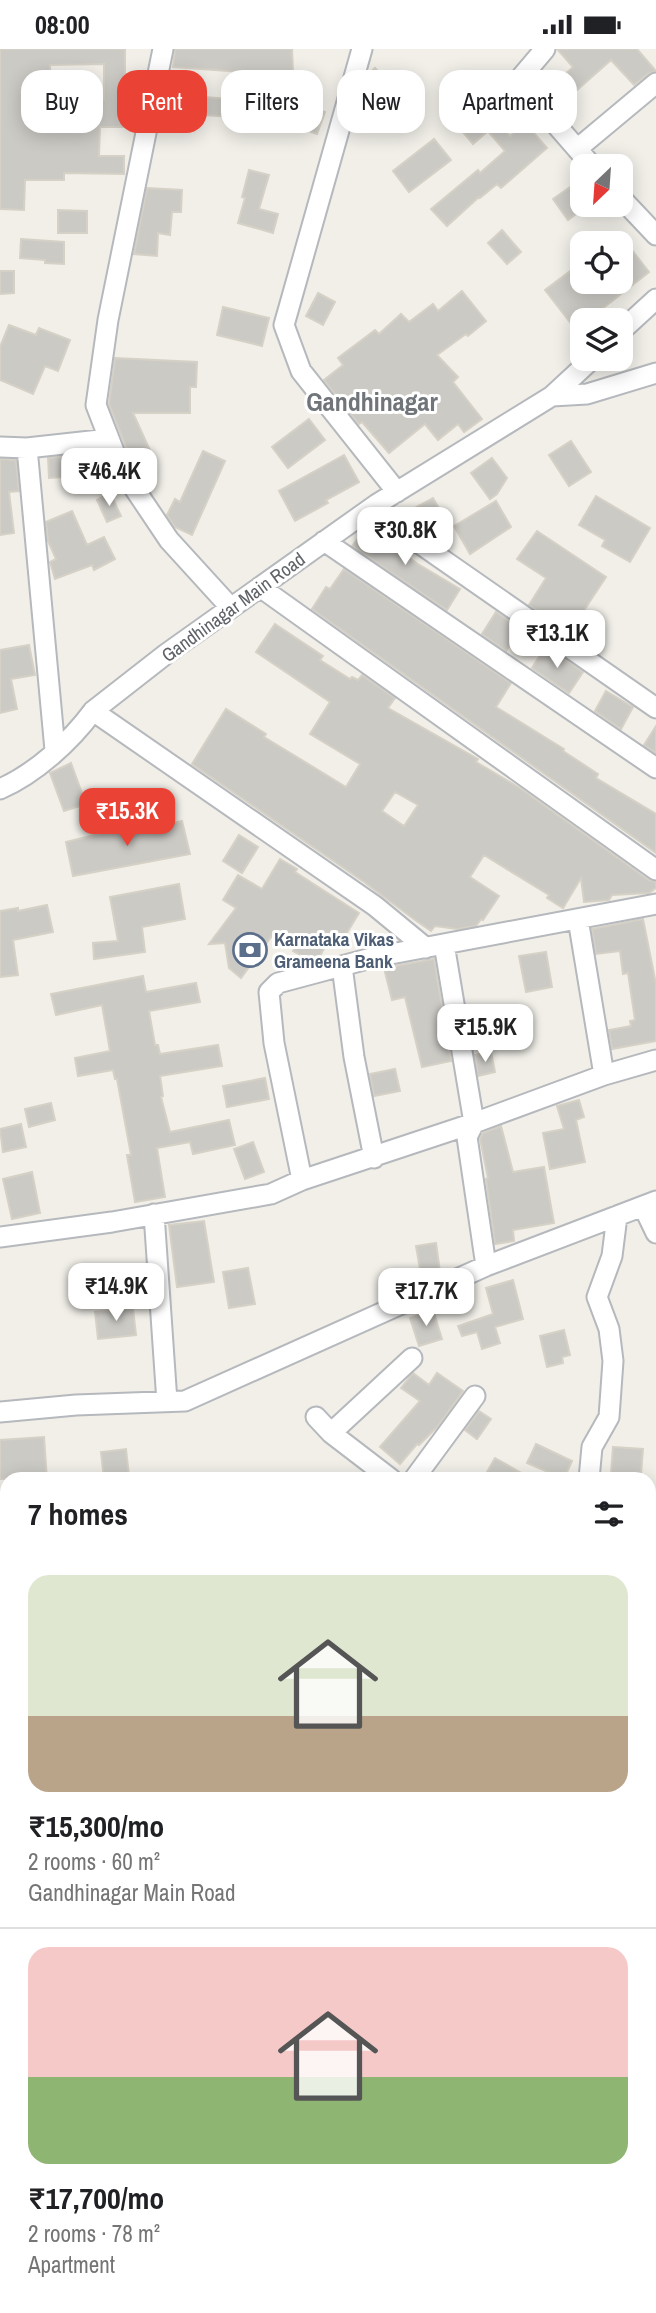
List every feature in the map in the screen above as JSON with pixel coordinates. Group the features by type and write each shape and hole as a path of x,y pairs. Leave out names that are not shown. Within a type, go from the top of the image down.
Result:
{"street":[{"path":"163,49 108,320 96,405 120,467 169,540 231,608"},
{"path":"362,49 284,325 301,371 397,492"},
{"path":"545,49 518,81 581,154"},
{"path":"576,149 656,83"},
{"path":"634,212 656,236"},
{"path":"633,320 656,299"},
{"name":"Gandhinagar Main Road","path":"0,789 18,781 55,750 93,711 166,654 370,509 552,396 579,371"},
{"path":"552,396 587,394 656,373"},
{"path":"0,447 27,448 109,439"},
{"path":"27,448 55,750"},
{"path":"370,509 656,708"},
{"path":"324,541 656,768"},
{"path":"260,587 656,870"},
{"path":"93,711 435,946 474,1123 467,1137 486,1266"},
{"path":"302,1180 274,1042 269,992 278,983 435,946 656,904"},
{"path":"578,919 604,1075"},
{"path":"342,966 354,1057 374,1157"},
{"path":"0,1237 271,1193 604,1075 656,1060"},
{"path":"0,1412 76,1405 185,1401 486,1266 649,1203 656,1233"},
{"path":"154,1214 167,1402"},
{"path":"590,1472 592,1447 609,1417 613,1361 609,1328 597,1297 612,1256 617,1216"},
{"path":"331,1433 412,1358"},
{"path":"419,1472 475,1396"},
{"path":"316,1417 331,1433 382,1472"}],"building":[{"path":"0,49 125,49 125,70 117,70 117,127 103,127 104,64 50,65 50,70 21,70 21,133 100,133 99,156 124,156 124,174 64,173 64,180 25,180 24,210 0,209"},
{"path":"175,49 292,49 293,70 221,70 173,67"},
{"path":"557,49 637,49 656,71 634,85 611,60 577,90 577,70 570,70 573,67"},
{"path":"207,97 221,98 221,116 207,115"},
{"path":"464,133 486,133 473,144"},
{"path":"490,133 508,133 510,136 513,133 534,133 547,148 501,188 497,184 447,226 431,209 505,151"},
{"path":"434,139 451,160 409,192 393,171"},
{"path":"249,170 269,175 259,209 278,214 273,233 238,223"},
{"path":"570,187 572,217 568,220 553,199"},
{"path":"147,188 182,190 181,212 172,212 170,235 158,233 157,256 134,254"},
{"path":"58,210 87,211 87,233 58,233"},
{"path":"502,230 521,252 507,264 488,243"},
{"path":"21,239 64,242 64,264 20,258"},
{"path":"633,252 649,272 633,285"},
{"path":"0,271 14,271 14,293 0,294"},
{"path":"570,271 570,294 621,294 603,308 570,308 570,322 545,290"},
{"path":"462,291 486,321 437,355 458,377 453,382 482,419 464,432 458,424 438,440 425,424 389,453 362,422 359,424 324,380 343,365 338,358 375,330 379,334 401,314 409,322 433,304 438,311"},
{"path":"318,293 335,302 323,325 306,316"},
{"path":"223,307 269,318 262,346 217,335"},
{"path":"9,325 36,335 39,328 70,340 58,371 45,366 33,394 0,380 0,347"},
{"path":"115,358 197,362 196,387 190,387 190,413 133,413 153,457 133,465 109,404"},
{"path":"309,419 325,440 288,468 272,447"},
{"path":"571,441 591,472 569,486 549,455"},
{"path":"203,451 225,461 192,535 175,527 167,515 175,499 180,502"},
{"path":"84,454 85,476 49,478 48,458"},
{"path":"344,455 359,482 295,521 279,491"},
{"path":"492,458 507,478 497,494 490,499 471,473"},
{"path":"0,459 16,460 19,491 9,492 14,533 0,535"},
{"path":"110,493 121,516 107,522 97,500"},
{"path":"596,496 650,528 630,562 602,546 605,540 579,525"},
{"path":"433,498 448,524 429,535 402,515"},
{"path":"496,501 511,527 470,554 454,526"},
{"path":"72,511 87,545 104,537 115,559 94,570 92,565 55,579 50,562 56,559 48,541 46,522"},
{"path":"368,526 404,549 400,551 418,564 460,589 447,610 352,546"},
{"path":"537,531 606,577 573,627 551,615 549,619 529,605 546,578 517,559"},
{"path":"344,569 511,683 496,707 564,749 563,751 598,774 596,778 656,814 656,853 312,609 326,587 330,589"},
{"path":"496,612 521,629 506,651 482,634"},
{"path":"275,624 323,656 320,660 350,679 352,677 358,680 362,675 395,698 388,708 478,759 476,762 520,788 649,880 656,882 656,888 649,893 612,895 609,900 584,902 581,878 563,908 547,898 549,895 484,855 470,877 499,896 483,920 476,926 457,929 435,926 431,931 192,764 226,709 266,734 264,737 346,787 360,764 310,734 330,702 256,652","holes":["395,792 418,805 404,826 382,811"]},
{"path":"29,645 35,675 11,679 17,709 0,713 0,650"},
{"path":"546,646 583,672 569,693 532,668"},
{"path":"606,691 633,707 621,729 595,711"},
{"path":"656,726 656,753 644,745"},
{"path":"71,763 86,804 64,811 50,773"},
{"path":"182,821 190,854 73,876 66,842 140,824 142,830"},
{"path":"239,835 258,847 242,873 223,861"},
{"path":"280,859 297,869 295,872 359,913 342,941 331,935 318,960 312,961 293,951 296,946 274,933 241,978 229,968 225,943 209,944 236,908 223,900 238,875 262,889"},
{"path":"179,884 185,919 142,927 145,952 94,959 93,943 118,941 110,897"},
{"path":"47,905 53,932 13,940 18,975 0,977 0,911 18,908 18,911"},
{"path":"643,919 656,984 656,1041 612,1049 609,1030 631,1026 630,1021 635,1020 628,973 623,974 620,951 596,954 592,929"},
{"path":"546,952 552,987 526,992 519,956"},
{"path":"434,959 451,1061 422,1067 405,997 392,1000 384,968"},
{"path":"143,976 146,992 196,983 200,1002 149,1011 155,1045 158,1045 160,1054 218,1045 222,1066 160,1076 161,1097 170,1132 229,1120 235,1145 193,1154 190,1142 157,1148 165,1197 135,1202 127,1155 131,1155 113,1070 78,1076 75,1058 110,1051 102,1005 56,1015 51,994"},
{"path":"491,1052 495,1072 478,1076 475,1055"},
{"path":"395,1069 400,1091 374,1096 370,1074"},
{"path":"265,1078 269,1099 227,1107 223,1086"},
{"path":"579,1100 584,1117 576,1120 585,1162 550,1169 543,1133 564,1129 557,1106"},
{"path":"51,1103 55,1120 29,1127 25,1109"},
{"path":"21,1124 26,1147 3,1152 0,1129"},
{"path":"501,1126 513,1172 544,1167 554,1223 513,1230 514,1241 495,1244 488,1178 480,1139 483,1133"},
{"path":"253,1142 264,1172 245,1179 234,1149"},
{"path":"32,1172 40,1213 12,1219 3,1179"},
{"path":"204,1221 214,1282 177,1287 169,1225"},
{"path":"436,1243 440,1272 421,1275 416,1246"},
{"path":"248,1268 255,1304 229,1308 223,1272"},
{"path":"513,1280 523,1319 495,1327 500,1343 482,1349 477,1332 462,1336 458,1326 493,1314 486,1288"},
{"path":"133,1308 136,1335 98,1339 95,1312"},
{"path":"433,1310 442,1339 419,1346 410,1318"},
{"path":"564,1330 570,1355 562,1357 563,1363 547,1367 540,1336"},
{"path":"413,1373 429,1385 437,1373 463,1391 438,1426 417,1444 400,1464 380,1447 420,1401 401,1388"},
{"path":"479,1411 491,1419 477,1439 465,1430"},
{"path":"44,1437 46,1472 0,1472 0,1440"},
{"path":"536,1444 572,1461 567,1472 548,1472 527,1463"},
{"path":"613,1447 643,1449 641,1472 611,1472"},
{"path":"126,1449 129,1472 103,1472 101,1452"},
{"path":"495,1458 520,1472 487,1472"}],"place":[{"name":"Karnataka Vikas Grameena Bank","path":"250,950"}],"district":[{"name":"Gandhinagar","path":"372,402"}]}
